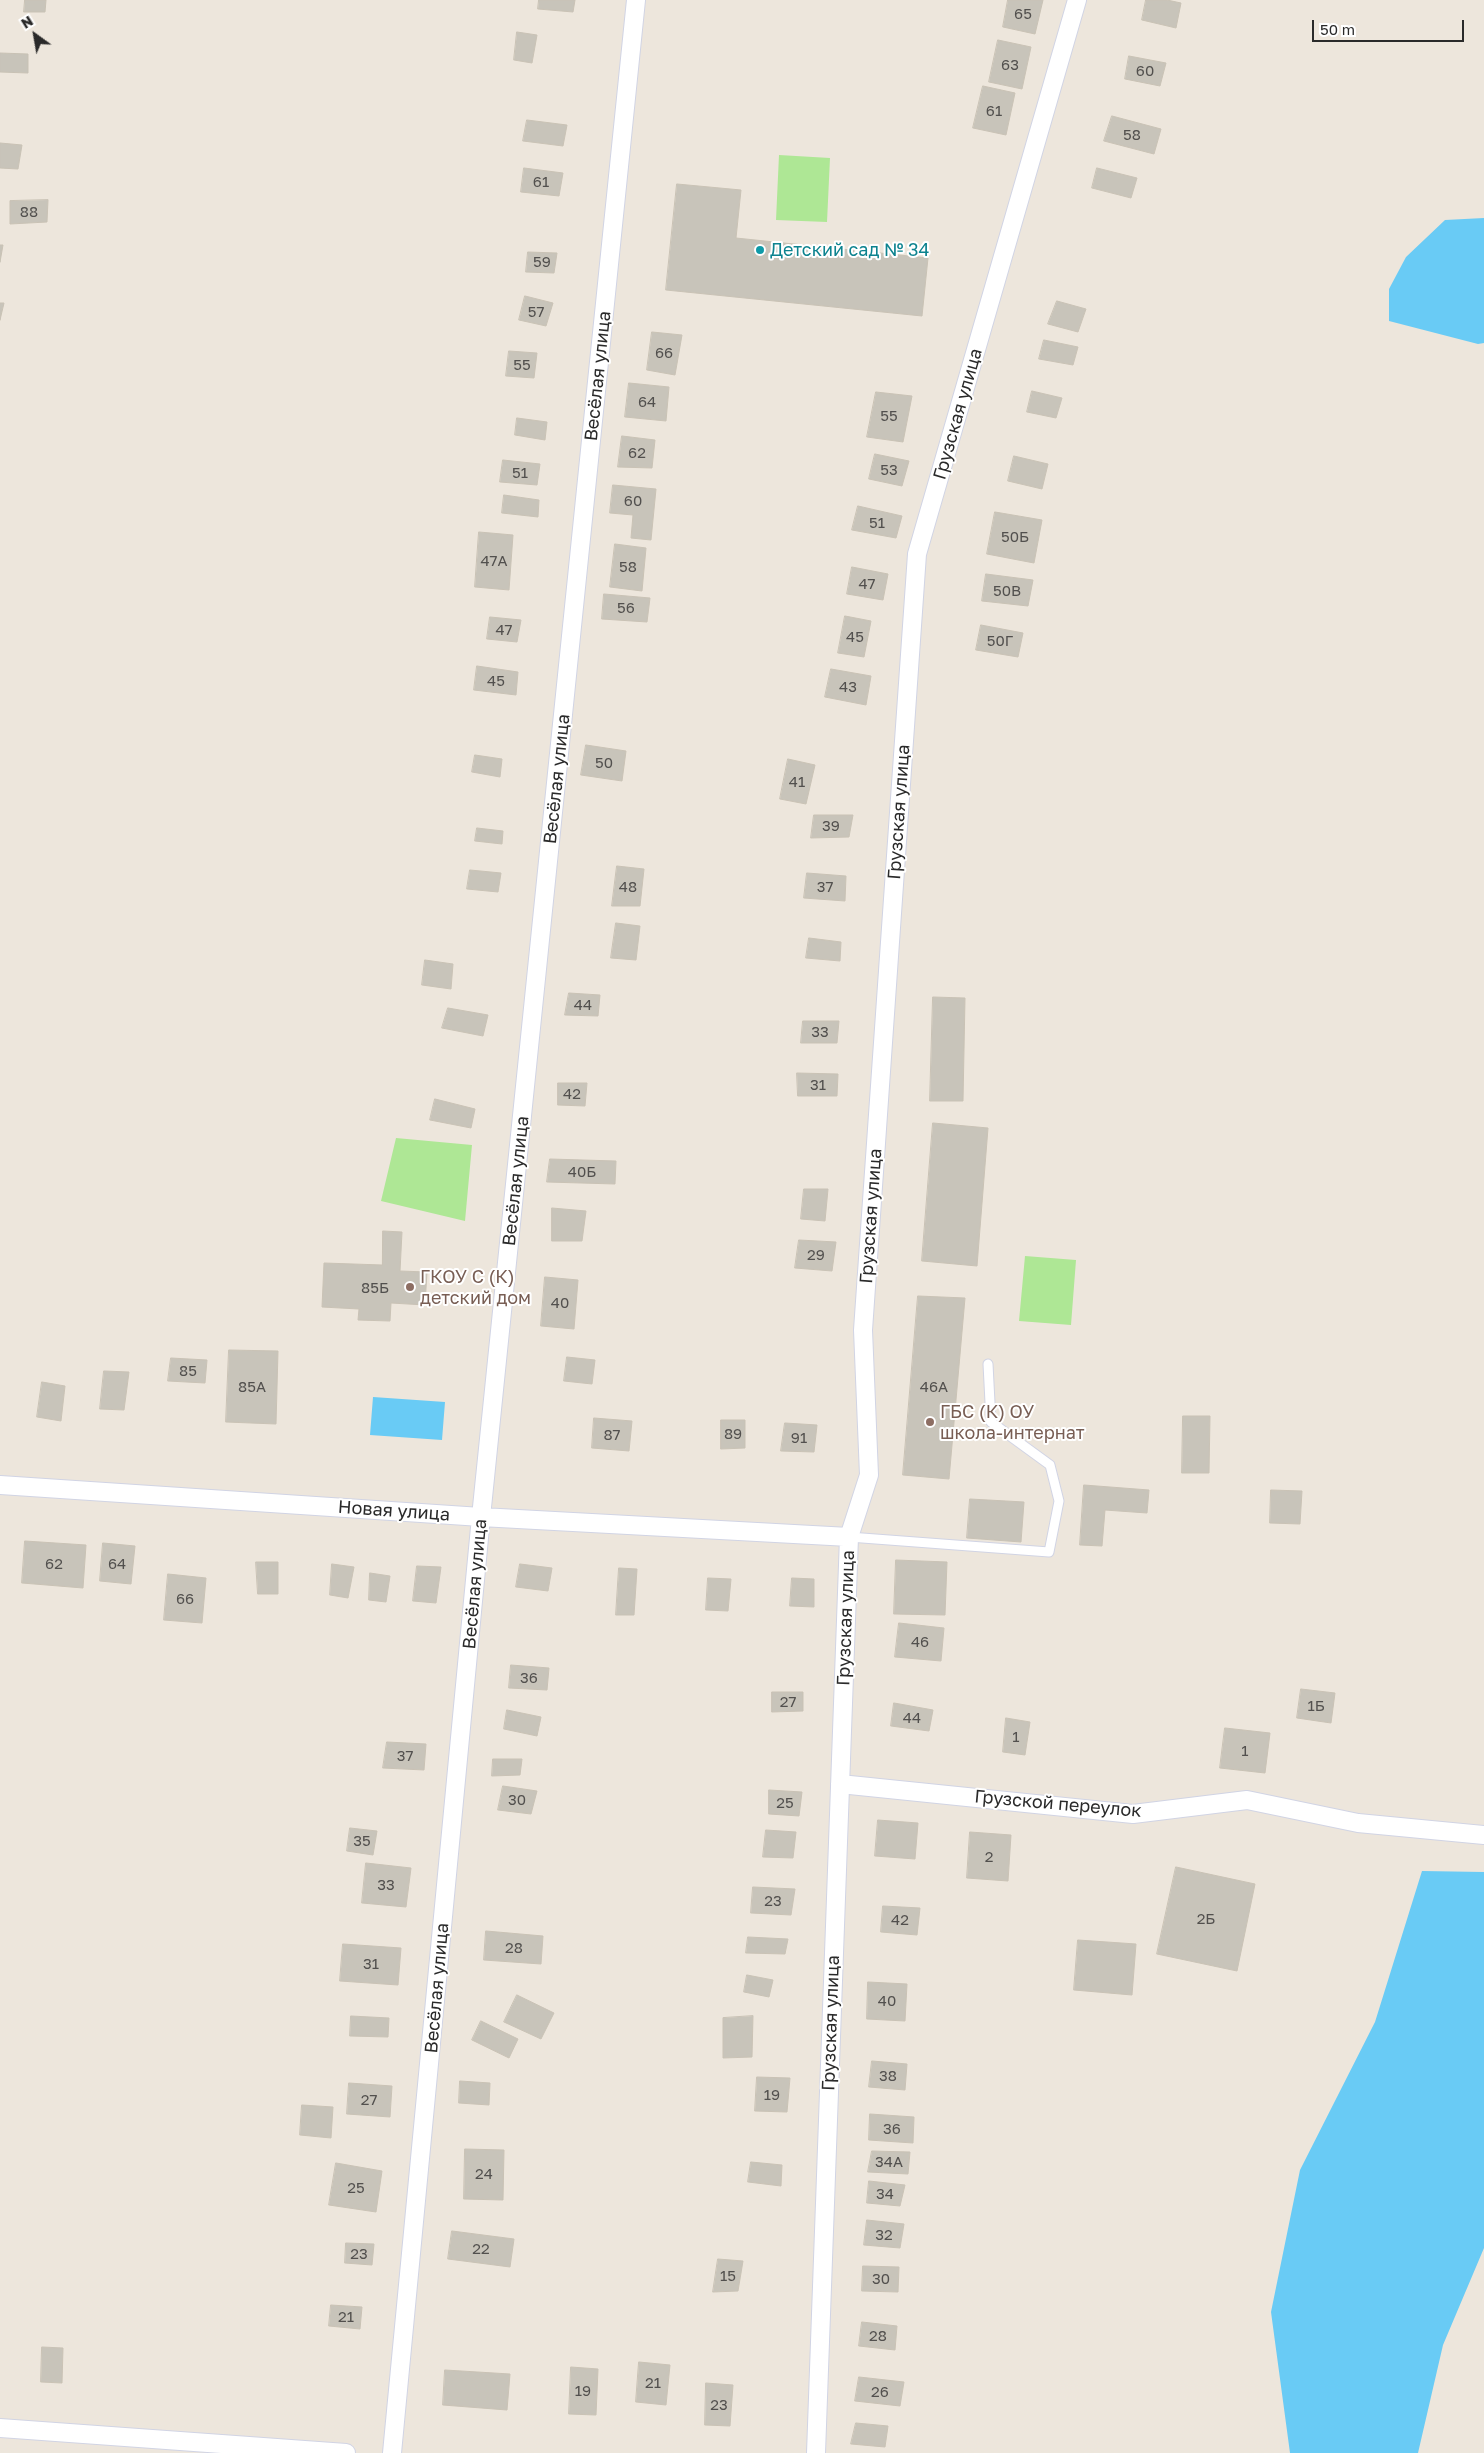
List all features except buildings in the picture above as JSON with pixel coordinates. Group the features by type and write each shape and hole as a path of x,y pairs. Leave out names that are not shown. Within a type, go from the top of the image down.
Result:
{"street":[{"name":"Весёлая улица","path":"392,2453 482,1517 636,0"},
{"name":"Грузская улица","path":"816,2453 849,1537 869,1475 863,1330 917,554 1077,0"},
{"name":"Новая улица","path":"0,1485 482,1517 849,1537"},
{"name":"Грузской переулок","path":"840,1784 1133,1814 1247,1800 1358,1823 1484,1834"},
{"path":"0,2428 346,2453"}],"lane":[{"path":"849,1537 1049,1552 1058,1501 1050,1465 991,1422 988,1364"}],"green space":[{"path":"779,155 830,158 827,222 776,220"},
{"path":"396,1138 472,1145 465,1221 381,1201"},
{"path":"1025,1256 1076,1260 1071,1325 1019,1321"}],"water":[{"path":"1484,218 1484,343 1478,344 1389,321 1389,289 1406,257 1445,220"},
{"path":"373,1397 445,1402 442,1440 370,1435"},
{"path":"1422,1871 1484,1872 1484,2248 1443,2345 1418,2453 1290,2453 1271,2312 1300,2170 1375,2022"}],"place":[{"name":"Детский сад № 34","path":"760,250"},
{"name":"ГКОУ С (К) детский дом","path":"410,1287"},
{"name":"ГБС (К) ОУ школа-интернат","path":"930,1422"}]}
